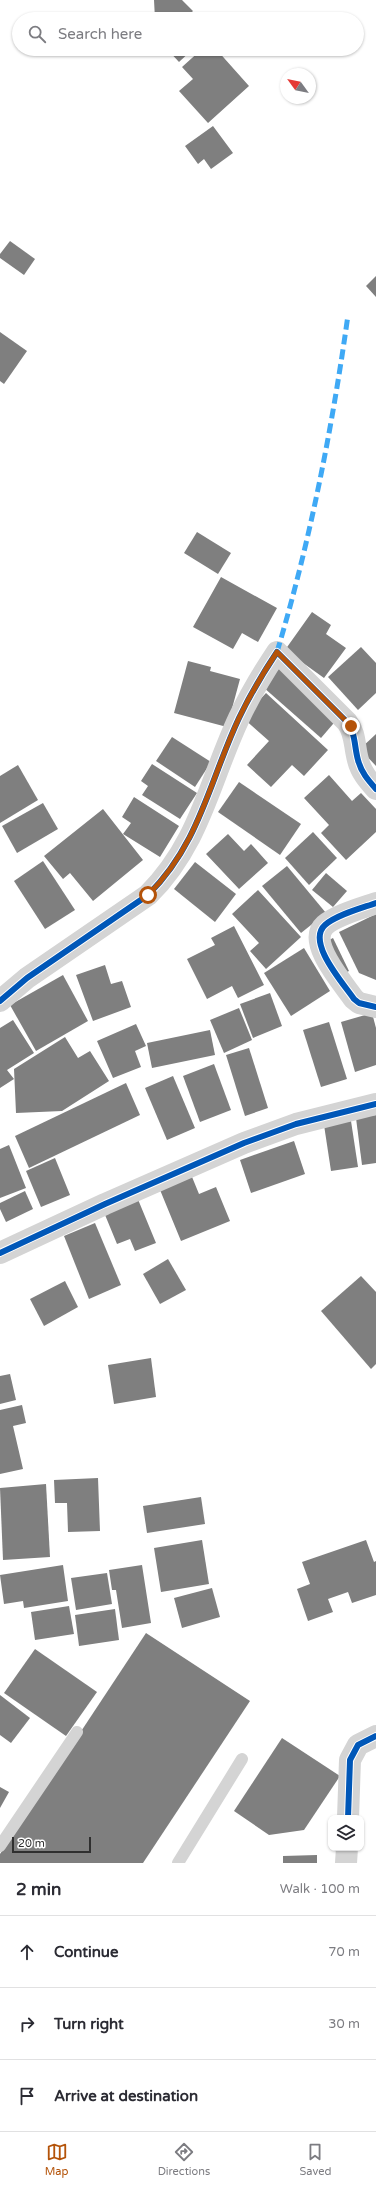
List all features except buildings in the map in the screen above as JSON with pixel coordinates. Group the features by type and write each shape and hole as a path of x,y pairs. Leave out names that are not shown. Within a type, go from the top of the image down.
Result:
{"street":[{"path":"0,1001 27,978 142,900 163,880 179,858 193,834 239,718 254,688 277,652 348,722 353,732 357,758 361,770 365,778 376,789"},
{"path":"376,903 325,925 319,936 318,942 329,963 354,999 359,1003 376,1007"},
{"path":"0,1254 105,1204 244,1143 296,1124 376,1104"},
{"path":"348,1815 350,1760 358,1745 376,1736"},
{"path":"346,1863 347,1851"}],"lane":[{"path":"0,1846 77,1732"},
{"path":"178,1863 242,1759"}],"marked path":[{"path":"277,652 300,569 319,485 335,400 348,315"}],"cycle path":[{"path":"0,1001 27,978 148,895 166,875 192,833 239,718 257,684 277,652 347,722 352,731 359,764 376,789"},
{"path":"376,903 349,912 330,921 320,932 320,941 328,962 354,999 359,1003 376,1007"},
{"path":"0,1253 105,1204 244,1143 296,1124 376,1104"},
{"path":"348,1815 350,1760 358,1745 376,1736"}],"route":[{"path":"148,895 163,880 179,858 193,834 239,718 254,688 277,652 312,685 351,726"}]}
